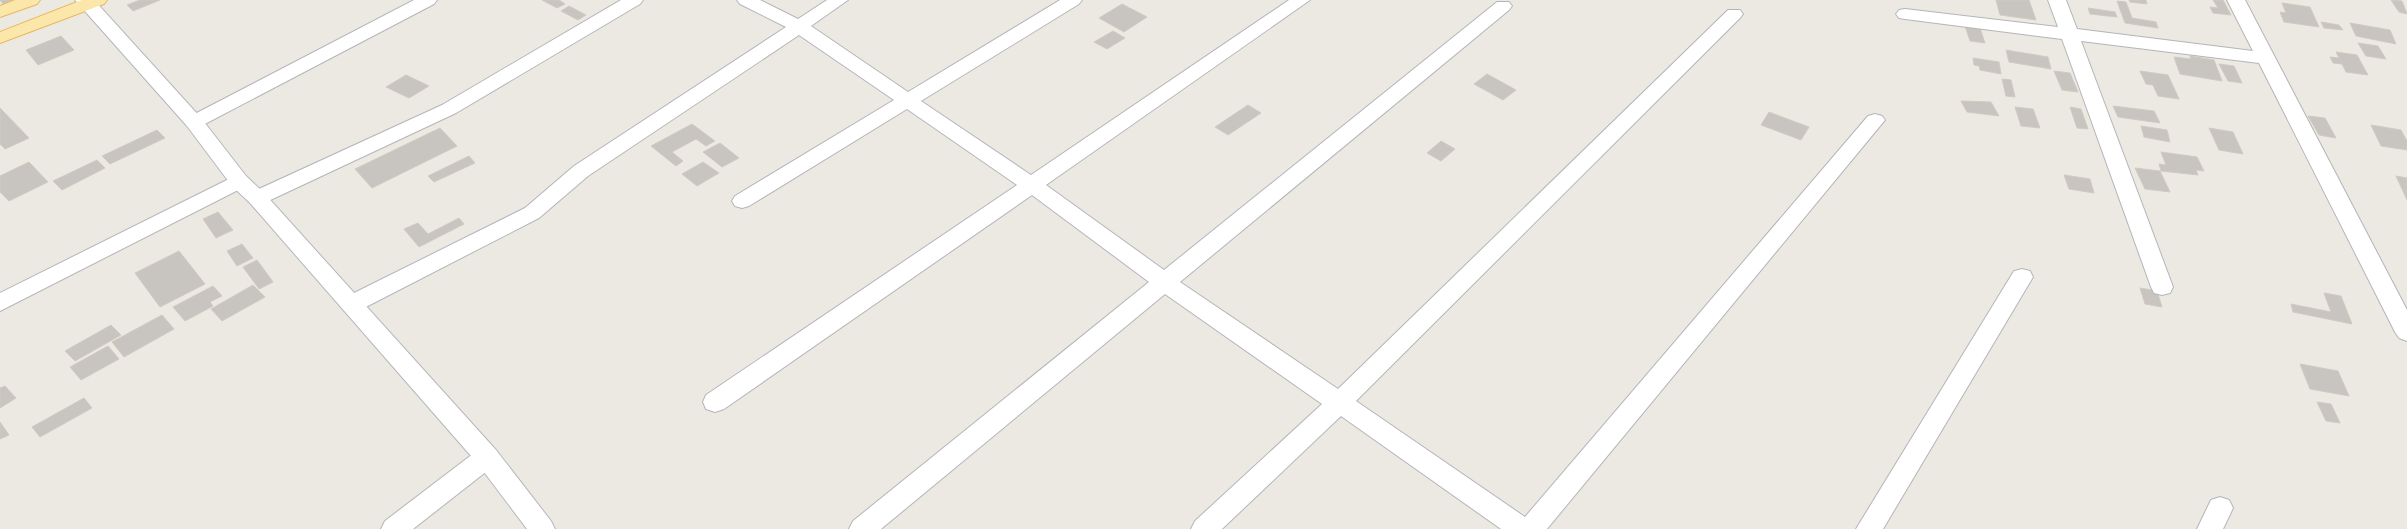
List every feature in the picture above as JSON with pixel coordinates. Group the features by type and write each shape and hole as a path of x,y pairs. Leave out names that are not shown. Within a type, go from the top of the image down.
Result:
{"main road":[{"path":"0,12 32,0"},
{"path":"0,38 90,1"}],"street":[{"path":"194,122 428,0"},
{"path":"257,198 449,109 634,0"},
{"path":"746,0 800,27 1032,185 1166,283 1522,529"},
{"path":"352,304 532,214 581,171 839,0"},
{"path":"742,201 1073,0"},
{"path":"715,402 1301,0"},
{"path":"2057,0 2162,288"},
{"path":"2236,0 2265,58 2404,321"},
{"path":"90,1 194,122 239,181 257,198 487,457 542,529"},
{"path":"862,529 1166,283 1503,6"},
{"path":"1204,529 1339,403 1734,14"},
{"path":"1905,14 2265,58"},
{"path":"1531,529 1875,120"},
{"path":"0,303 239,181"},
{"path":"1869,529 2022,277"},
{"path":"394,529 487,457"}],"building":[{"path":"0,0 17,0 4,5"},
{"path":"140,0 160,0 133,11 127,5"},
{"path":"542,0 559,0 565,4 557,8"},
{"path":"1996,0 2029,0 2036,20 2000,15"},
{"path":"2129,0 2146,0 2147,4 2130,2"},
{"path":"2213,0 2223,0 2231,15 2213,13 2210,7 2218,8"},
{"path":"2391,0 2402,1 2407,14 2399,12"},
{"path":"2117,1 2126,2 2132,18 2156,22 2158,28 2125,23"},
{"path":"2282,3 2310,7 2319,27 2284,22 2280,12 2286,13"},
{"path":"1122,4 1147,17 1124,32 1099,18"},
{"path":"569,6 586,15 578,20 561,11"},
{"path":"2088,8 2115,12 2117,17 2090,14"},
{"path":"2321,22 2339,25 2343,30 2324,28"},
{"path":"2350,23 2390,30 2396,44 2356,36"},
{"path":"1965,26 1980,28 1985,43 1970,41"},
{"path":"1113,31 1125,38 1107,49 1094,42"},
{"path":"61,36 74,50 38,65 26,50"},
{"path":"2358,43 2378,46 2386,59 2366,56"},
{"path":"2006,50 2048,57 2051,69 2009,62"},
{"path":"2336,52 2357,55 2368,75 2346,72 2342,64 2333,63 2330,57 2339,58"},
{"path":"2190,56 2214,60 2222,81 2180,74 2174,57 2191,59"},
{"path":"1973,58 1999,62 2001,74 1980,70 1979,66 1974,65"},
{"path":"2219,64 2234,66 2242,83 2228,81"},
{"path":"2054,71 2070,73 2078,92 2062,90"},
{"path":"2140,71 2168,75 2179,99 2158,96 2153,85 2146,84"},
{"path":"1487,74 1516,90 1503,100 1474,84"},
{"path":"406,75 429,86 409,98 386,87"},
{"path":"2002,79 2011,80 2015,97 2006,96"},
{"path":"1961,101 1991,102 1999,116 1967,112"},
{"path":"1248,105 1261,113 1228,135 1215,127"},
{"path":"2113,106 2154,111 2160,123 2118,117"},
{"path":"2015,107 2033,109 2040,128 2021,126"},
{"path":"2070,107 2081,109 2088,129 2077,128"},
{"path":"0,108 29,138 5,149 0,144"},
{"path":"1769,112 1809,127 1801,140 1761,125"},
{"path":"2308,116 2325,118 2336,138 2319,135"},
{"path":"692,124 715,141 706,146 696,139 672,152 683,161 676,166 651,146"},
{"path":"2371,125 2401,130 2407,141 2407,150 2381,146"},
{"path":"2141,126 2167,130 2170,142 2144,137"},
{"path":"440,128 457,146 372,188 355,169"},
{"path":"2209,128 2233,132 2243,154 2219,150"},
{"path":"157,130 165,138 110,164 102,156"},
{"path":"1441,141 1455,149 1441,161 1427,153"},
{"path":"720,143 739,158 722,167 703,152"},
{"path":"2161,152 2197,157 2204,171 2196,170 2198,175 2161,171 2159,164 2166,165"},
{"path":"469,156 475,163 434,182 428,176"},
{"path":"97,160 105,168 62,190 53,181"},
{"path":"29,162 48,182 9,201 0,192 0,176"},
{"path":"703,162 719,173 697,186 682,174"},
{"path":"2135,168 2160,171 2170,192 2145,189"},
{"path":"2064,175 2090,179 2094,193 2069,189"},
{"path":"2396,176 2407,178 2407,200"},
{"path":"218,212 233,230 216,238 203,219"},
{"path":"459,218 464,224 419,247 404,229 418,223 428,234"},
{"path":"242,244 253,258 237,266 227,251"},
{"path":"179,251 205,284 160,307 135,273"},
{"path":"257,260 273,282 259,289 243,267"},
{"path":"253,285 265,297 222,321 211,309"},
{"path":"213,286 222,296 210,302 213,306 185,321 173,307"},
{"path":"2140,288 2157,291 2162,307 2145,304"},
{"path":"2324,293 2341,296 2352,324 2293,312 2291,304 2331,312"},
{"path":"162,315 174,329 124,357 112,342"},
{"path":"111,325 121,335 75,361 65,351"},
{"path":"108,346 119,359 81,380 70,367"},
{"path":"2300,364 2338,371 2349,396 2310,389"},
{"path":"5,386 16,398 0,408 0,388"},
{"path":"84,398 92,408 40,437 32,427"},
{"path":"2317,402 2331,404 2340,423 2326,421"},
{"path":"0,422 9,435 0,439"}]}
